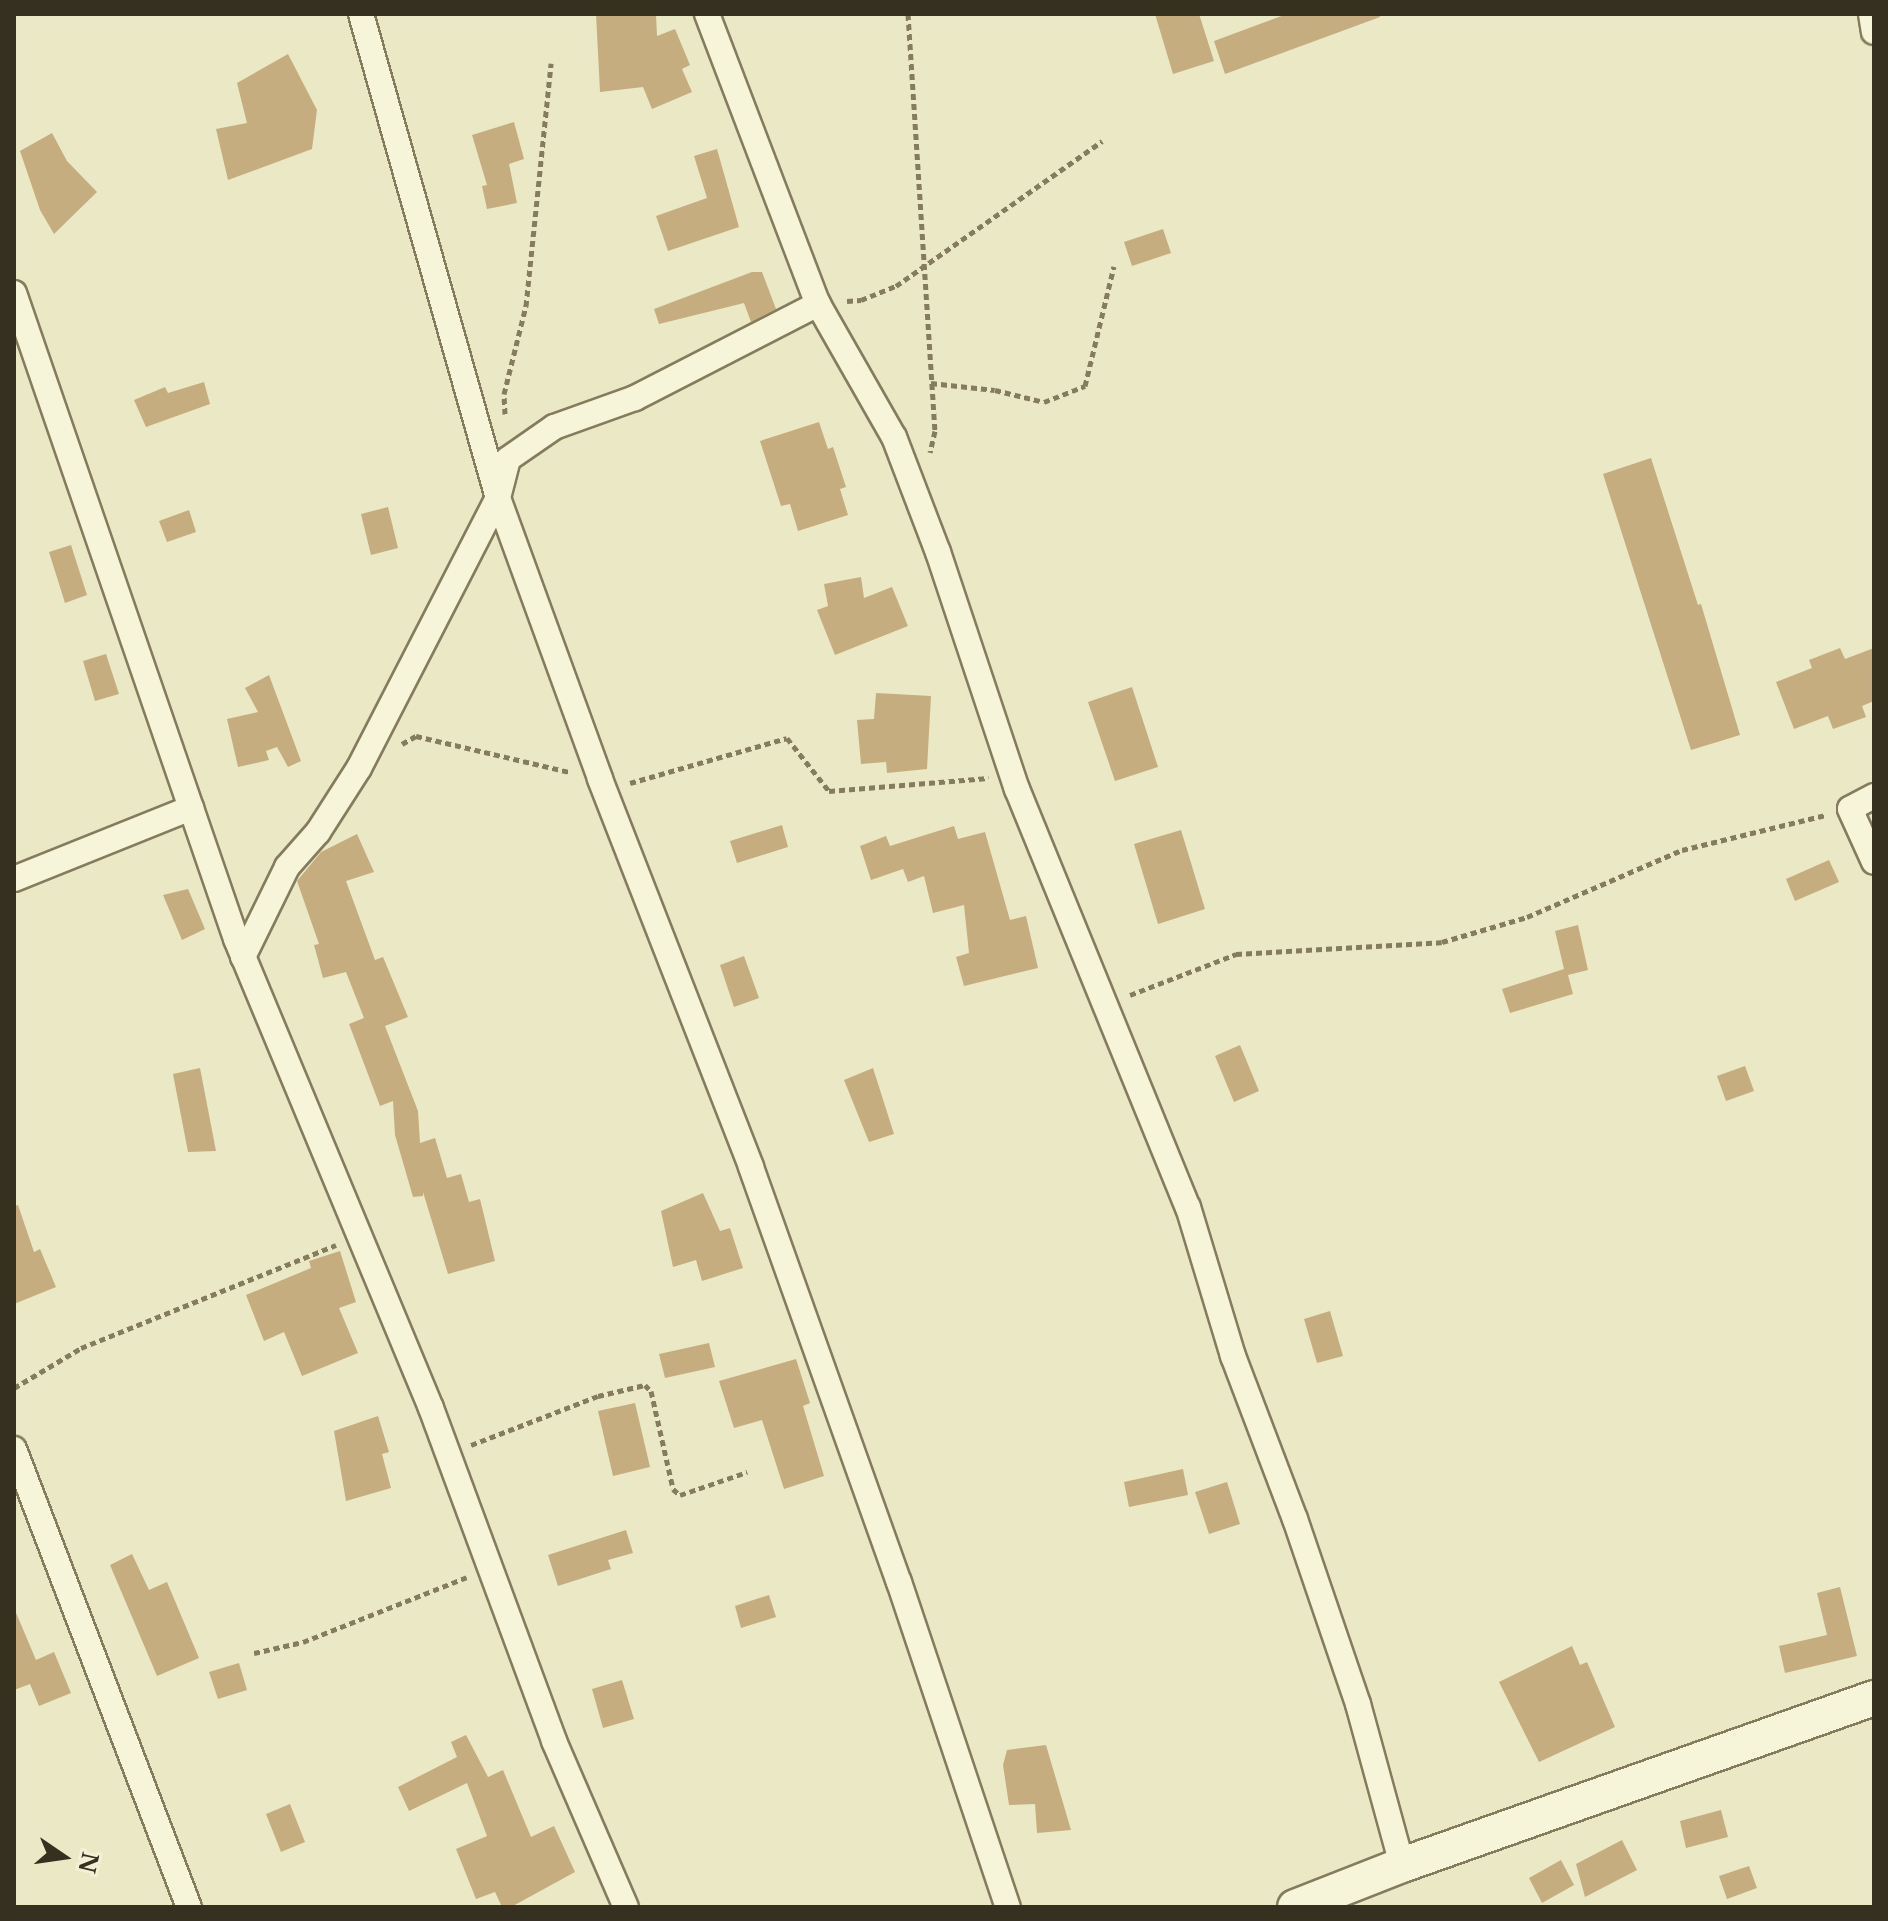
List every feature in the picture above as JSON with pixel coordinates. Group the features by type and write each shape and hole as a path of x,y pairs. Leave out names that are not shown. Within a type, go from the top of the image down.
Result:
{"street":[{"path":"361,14 498,498 600,779 757,1182 899,1582 1008,1907"},
{"path":"707,14 818,304 894,437 1017,789 1188,1207 1233,1356 1295,1519 1358,1704 1402,1865"},
{"path":"1871,14 1874,32"},
{"path":"14,293 243,957 448,1454 554,1741 626,1907"},
{"path":"243,957 287,867 318,832 359,768 498,498 508,459 554,427 635,398 818,304"},
{"path":"1874,796 1850,809 1874,862"},
{"path":"14,879 191,808"},
{"path":"14,1449 189,1907"},
{"path":"1295,1907 1402,1865 1874,1698"}],"path":[{"path":"908,14 922,268 935,431 919,503"},
{"path":"508,459 504,394 526,306 551,63"},
{"path":"818,304 861,300 896,286 1102,141"},
{"path":"931,383 995,390 1044,402 1085,386 1114,266"},
{"path":"359,768 416,736 600,779 637,783 692,763 787,738 829,791 990,778 1017,789"},
{"path":"1106,1004 1236,954 1442,942 1527,917 1682,850 1850,809"},
{"path":"14,1388 81,1348 359,1236"},
{"path":"448,1454 598,1396 645,1385 651,1391 673,1489 680,1495 747,1472"},
{"path":"254,1653 303,1642 490,1568"}],"building":[{"path":"596,14 656,14 657,36 675,29 690,65 682,69 692,92 652,109 643,87 600,92"},
{"path":"1155,14 1199,14 1214,61 1173,74"},
{"path":"1287,14 1379,14 1380,17 1225,74 1214,41"},
{"path":"288,54 317,110 312,149 228,180 216,129 247,123 237,83"},
{"path":"514,122 524,159 509,164 517,203 487,209 482,186 487,185 472,135"},
{"path":"52,133 67,161 97,192 54,234 40,210 20,151"},
{"path":"717,149 739,227 668,251 656,216 707,198 694,156"},
{"path":"1163,229 1171,253 1132,266 1124,242"},
{"path":"752,272 762,272 776,309 751,322 744,303 659,324 654,309"},
{"path":"204,382 210,404 146,427 134,400 165,387 168,393"},
{"path":"819,422 828,449 833,447 846,487 840,489 848,515 798,531 790,504 781,506 760,441"},
{"path":"1651,458 1698,605 1701,604 1740,735 1691,750 1603,474"},
{"path":"388,507 398,548 371,555 361,514"},
{"path":"189,510 196,532 167,542 159,521"},
{"path":"71,545 87,595 65,603 49,552"},
{"path":"861,577 864,598 892,587 908,626 835,655 817,610 828,606 824,584"},
{"path":"1840,648 1845,659 1874,648 1874,701 1862,706 1866,717 1833,729 1828,716 1794,729 1776,682 1812,668 1809,660"},
{"path":"106,654 119,694 95,701 83,661"},
{"path":"269,675 301,761 288,767 277,747 266,751 269,760 238,767 227,719 258,712 245,688"},
{"path":"1132,687 1158,767 1115,781 1088,702"},
{"path":"876,693 931,696 927,769 887,773 886,762 861,764 857,720 874,719"},
{"path":"782,825 788,847 737,863 730,841"},
{"path":"954,826 958,839 985,832 1010,920 1026,916 1038,968 964,986 956,957 969,953 964,905 933,913 924,876 908,882 903,869 871,880 860,846 886,836 890,846"},
{"path":"1181,830 1205,909 1158,924 1134,844"},
{"path":"357,834 374,872 346,881 375,960 383,957 408,1017 385,1026 418,1111 420,1143 435,1138 447,1178 461,1174 469,1202 480,1199 495,1261 448,1274 423,1192 423,1196 413,1197 395,1135 393,1101 380,1106 349,1024 364,1018 346,972 323,978 314,945 319,944 297,881 321,852"},
{"path":"1829,860 1839,882 1795,901 1786,879"},
{"path":"188,889 205,929 182,940 163,895"},
{"path":"1578,925 1588,970 1568,975 1573,994 1510,1013 1502,989 1564,969 1555,931"},
{"path":"744,956 759,998 734,1007 720,965"},
{"path":"1240,1045 1259,1091 1234,1102 1215,1056"},
{"path":"1745,1066 1754,1091 1726,1101 1717,1076"},
{"path":"200,1068 216,1151 188,1152 173,1074"},
{"path":"873,1068 894,1134 869,1142 844,1080"},
{"path":"703,1193 720,1231 730,1228 743,1268 702,1281 696,1260 673,1267 661,1211"},
{"path":"18,1205 34,1252 40,1249 56,1287 14,1304 14,1206"},
{"path":"340,1251 356,1302 339,1308 358,1353 302,1376 284,1332 264,1341 246,1295 311,1268 309,1261"},
{"path":"1330,1311 1343,1356 1317,1363 1304,1319"},
{"path":"709,1343 715,1367 665,1378 659,1354"},
{"path":"796,1359 810,1403 803,1406 824,1476 784,1489 762,1420 734,1428 719,1381"},
{"path":"635,1403 650,1467 613,1476 598,1411"},
{"path":"378,1416 389,1452 382,1454 391,1488 346,1501 334,1431"},
{"path":"1183,1469 1188,1495 1129,1507 1124,1482"},
{"path":"1227,1482 1240,1524 1209,1534 1195,1492"},
{"path":"626,1530 633,1553 608,1560 611,1569 558,1586 548,1555"},
{"path":"132,1554 149,1590 167,1582 199,1658 157,1676 110,1565"},
{"path":"1840,1587 1857,1656 1785,1673 1779,1646 1827,1635 1817,1593"},
{"path":"769,1595 776,1617 741,1628 735,1606"},
{"path":"14,1608 36,1660 54,1652 71,1693 39,1706 30,1684 14,1690"},
{"path":"1572,1646 1580,1665 1587,1662 1615,1727 1539,1762 1499,1682"},
{"path":"239,1663 247,1690 218,1699 209,1672"},
{"path":"622,1680 634,1719 603,1728 592,1689"},
{"path":"466,1735 488,1777 503,1770 531,1837 554,1826 575,1872 511,1907 502,1907 495,1892 476,1899 456,1849 487,1836 467,1783 409,1811 398,1787 457,1757 451,1742"},
{"path":"1046,1745 1071,1830 1037,1833 1035,1804 1009,1805 1003,1765 1007,1750"},
{"path":"290,1804 305,1842 281,1852 266,1814"},
{"path":"1721,1810 1728,1837 1686,1848 1680,1821"},
{"path":"1622,1840 1637,1870 1585,1897 1576,1864"},
{"path":"1561,1860 1574,1885 1542,1903 1529,1878"},
{"path":"1749,1866 1757,1888 1727,1899 1719,1876"}]}
